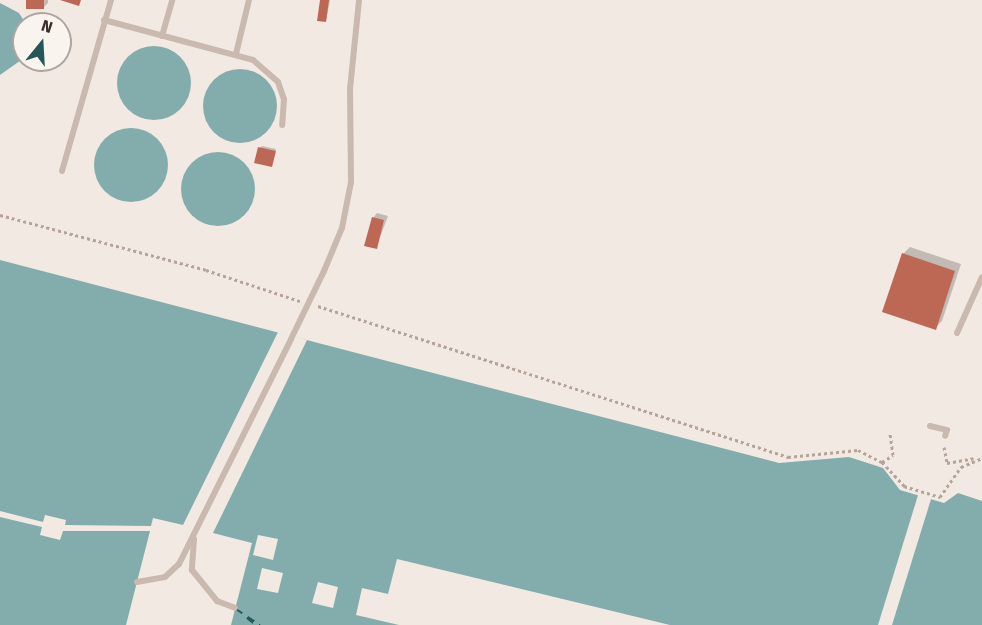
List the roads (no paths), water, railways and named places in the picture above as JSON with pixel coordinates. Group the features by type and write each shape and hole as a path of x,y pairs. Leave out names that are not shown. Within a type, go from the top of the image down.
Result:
{"lane":[{"path":"62,171 111,0"},
{"path":"162,36 172,0"},
{"path":"236,54 249,0"},
{"path":"137,582 165,577 179,564 324,271 342,228 351,182 350,89 359,0"},
{"path":"104,20 236,54 266,68 278,82 284,99 282,125"},
{"path":"957,333 982,277"},
{"path":"930,426 946,430 945,436"},
{"path":"194,535 192,570 217,601 235,608"}],"water":[{"path":"0,3 17,12 12,12 12,66 0,75"},
{"path":"154,46 175,52 185,62 191,83 185,104 175,114 154,120 133,114 123,104 117,83 123,62 133,52"},
{"path":"240,69 261,75 271,85 277,106 271,127 261,137 240,143 219,137 209,127 203,106 209,85 219,75"},
{"path":"131,128 152,134 162,144 168,165 162,186 152,196 131,202 110,196 100,186 94,165 100,144 110,134"},
{"path":"218,152 239,158 249,168 255,189 249,210 239,220 218,226 197,220 187,210 181,189 187,168 197,158"},
{"path":"0,260 779,463 849,457 883,468 900,490 944,503 958,493 982,501 982,625 0,625"}]}
